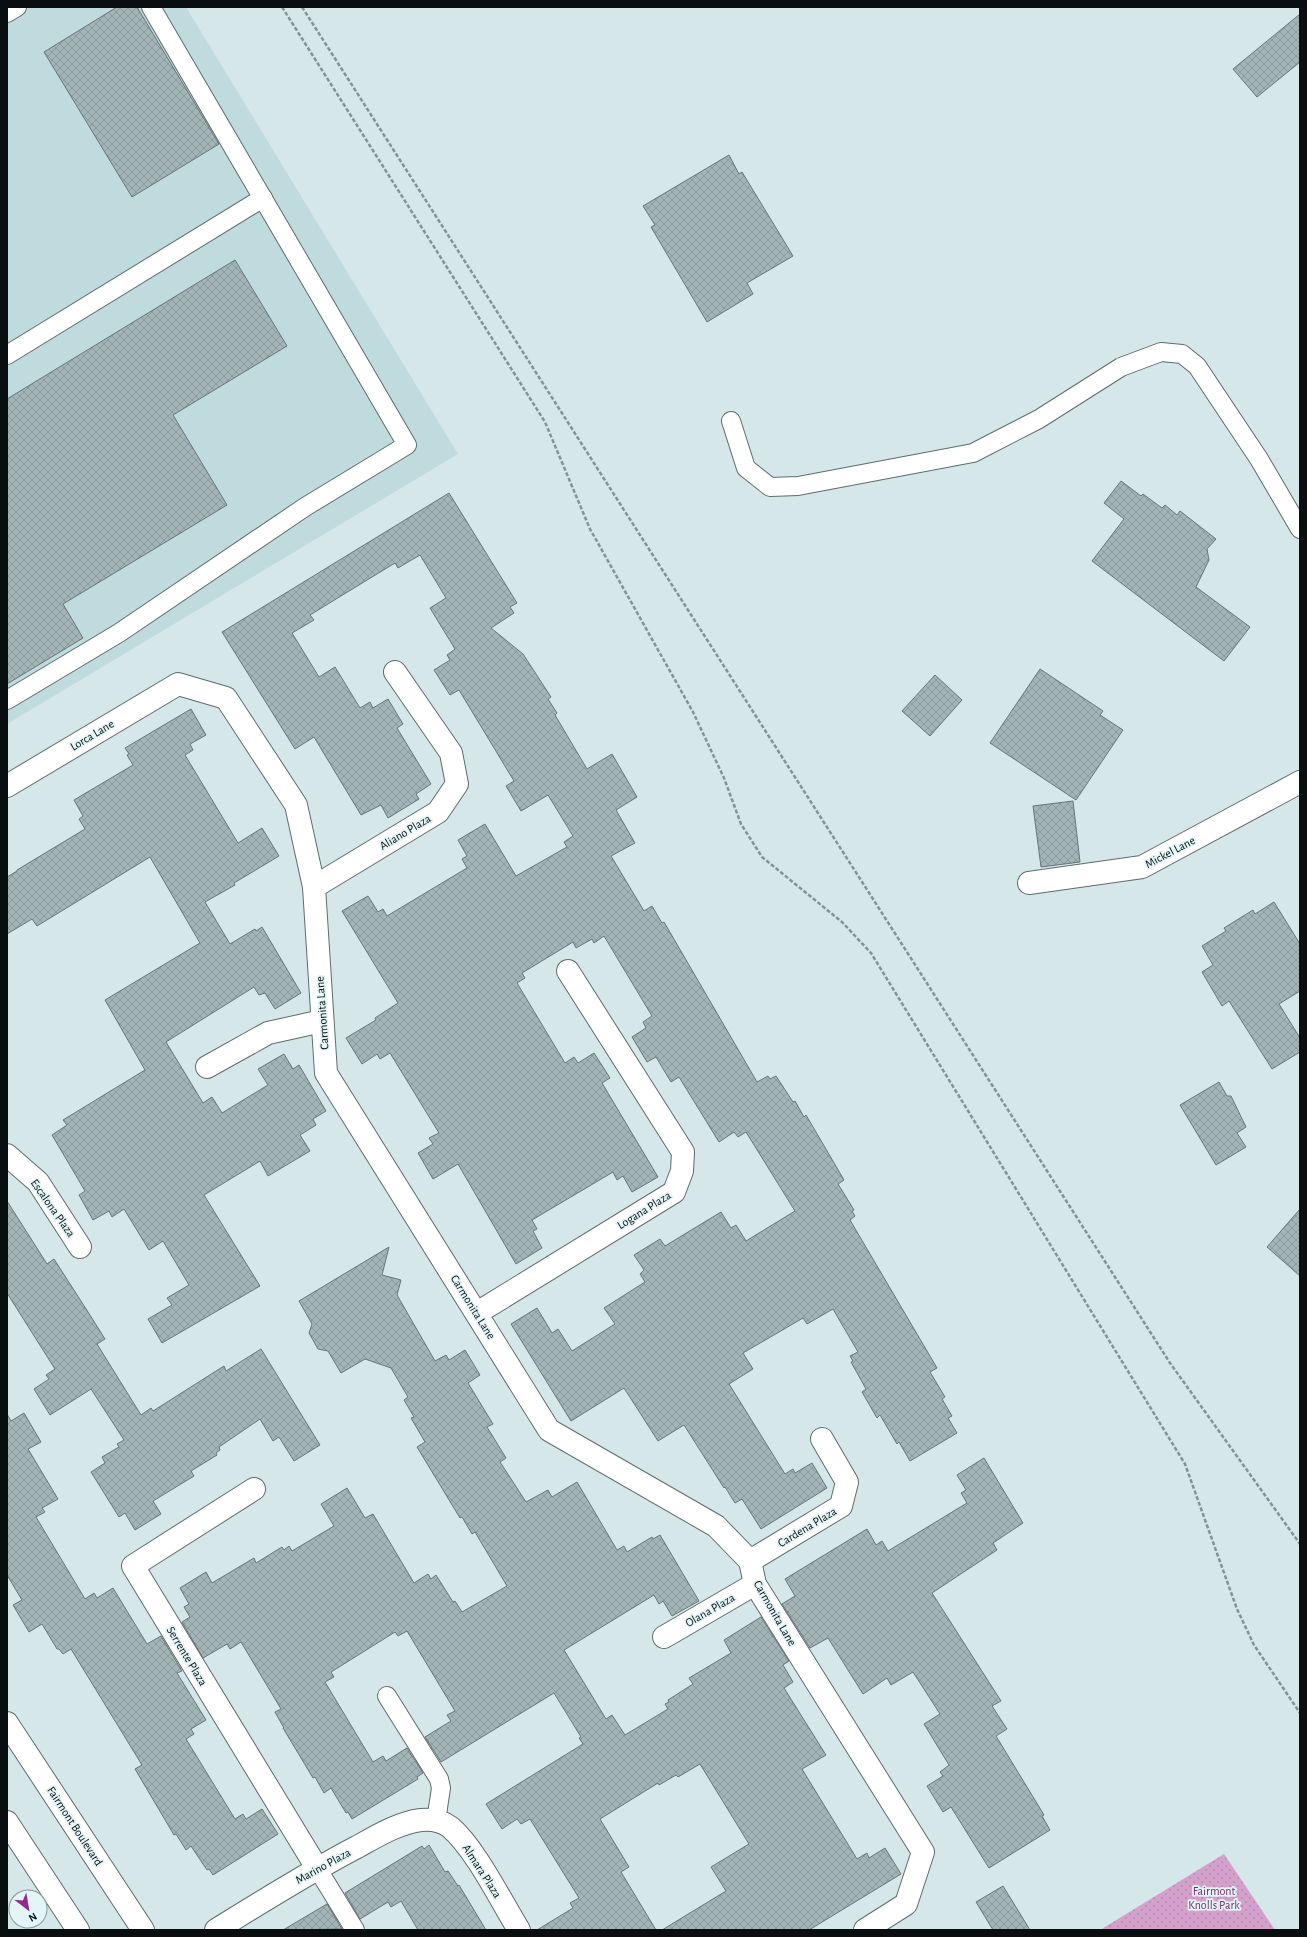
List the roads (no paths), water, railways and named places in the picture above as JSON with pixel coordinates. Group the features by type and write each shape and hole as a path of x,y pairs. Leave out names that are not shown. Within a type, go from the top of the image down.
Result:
{"street":[{"name":"Aliano Plaza","path":"314,887 438,812 457,784 451,753 395,672"},
{"name":"Carmonita Lane","path":"178,684 226,698 296,805 314,887 326,1072 549,1430 716,1526 750,1561 755,1584 922,1852 906,1904 865,1930"},
{"name":"Lorca Lane","path":"7,786 178,684"},
{"name":"Mickel Lane","path":"1029,883 1142,868 1300,782"},
{"name":"Logana Plaza","path":"477,1313 674,1192 682,1171 683,1152 568,971"},
{"path":"207,1067 268,1032 322,1021"},
{"name":"Escalona Plaza","path":"7,1155 38,1182 80,1247"},
{"name":"Cardena Plaza","path":"750,1561 841,1506 847,1482 822,1439"},
{"name":"Serrente Plaza","path":"254,1489 133,1566 317,1868"},
{"name":"Olana Plaza","path":"664,1637 755,1584"},
{"name":"Fairmont Boulevard","path":"7,1723 142,1930"},
{"name":"Marino Plaza","path":"216,1930 317,1868 388,1830 403,1824 422,1820 436,1821"},
{"name":"Almara Plaza","path":"436,1821 449,1826 463,1841 474,1856 519,1930"},
{"path":"7,1822 78,1930"}],"lane":[{"path":"7,13 17,7"},
{"path":"7,700 120,633 305,507 407,444 151,7"},
{"path":"7,355 263,198"},
{"path":"731,421 746,468 770,487 798,486 973,453 1039,419 1120,367 1160,352 1182,354 1198,366 1258,459 1300,529"},
{"path":"387,1696 439,1779 441,1788 436,1821"},
{"path":"317,1868 355,1930"}],"park label":[{"name":"Fairmont Knolls Park","path":"1214,1898"}]}
